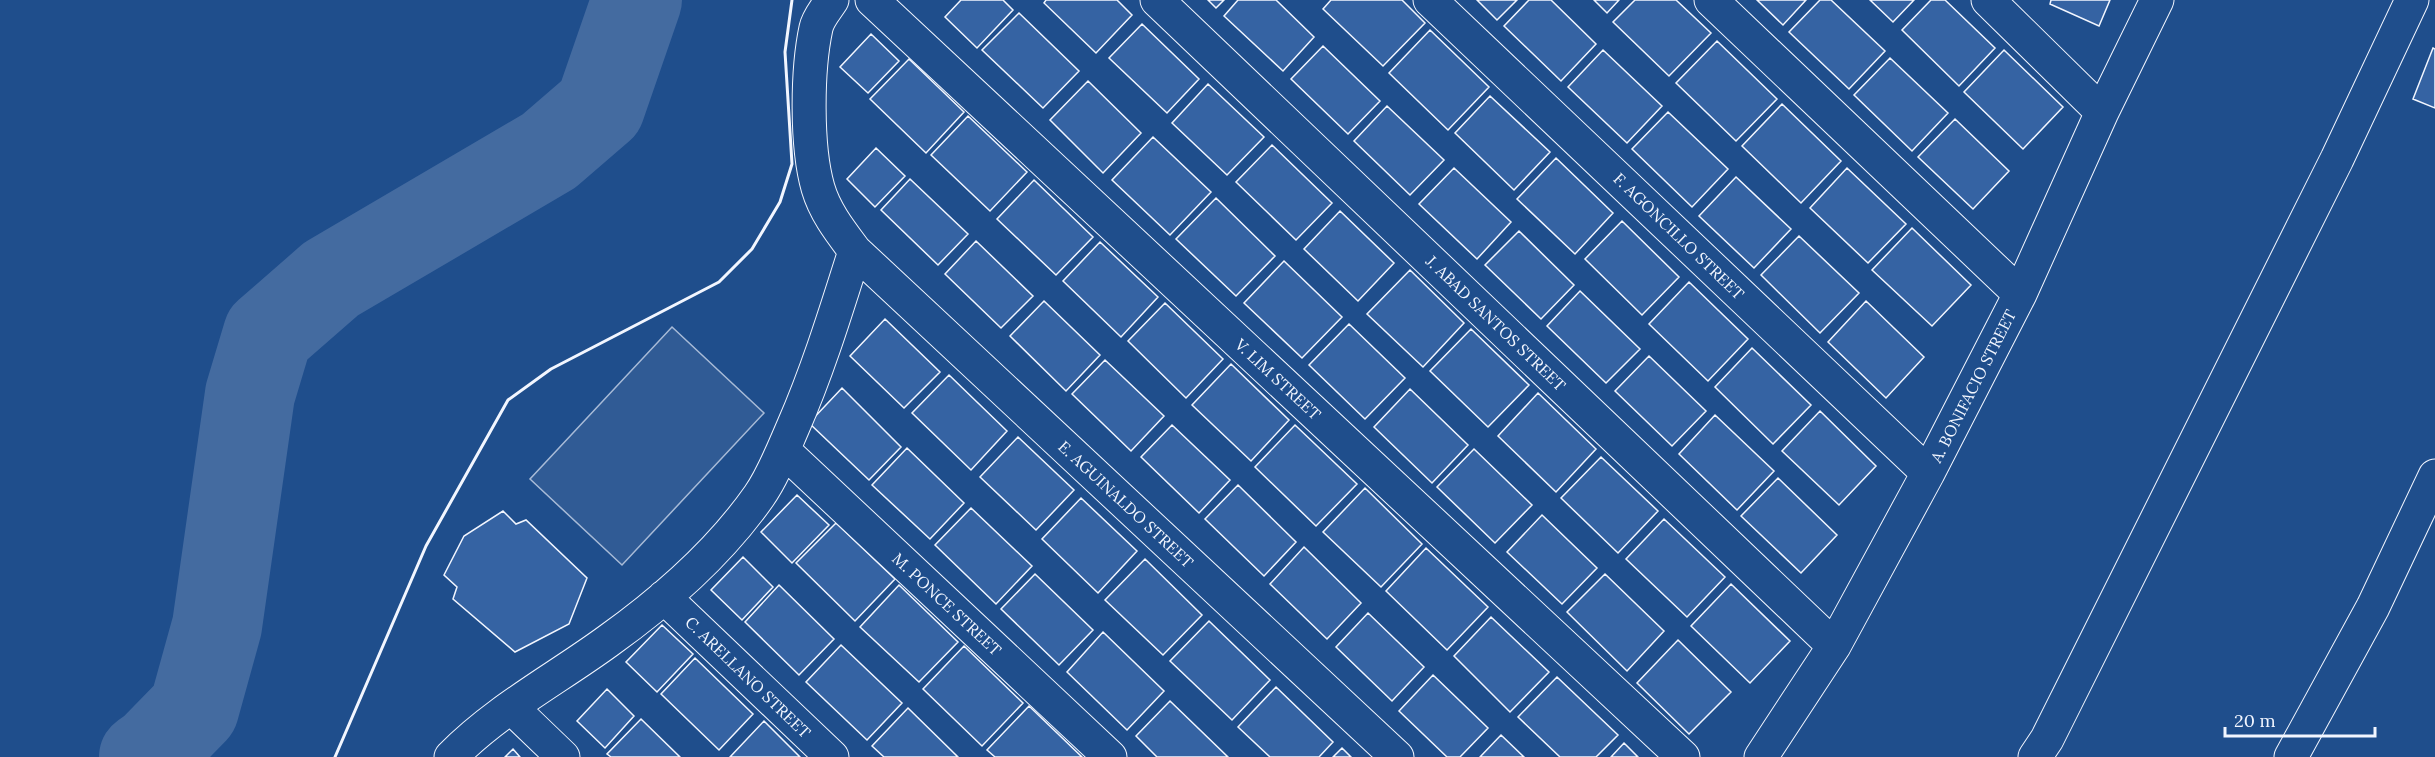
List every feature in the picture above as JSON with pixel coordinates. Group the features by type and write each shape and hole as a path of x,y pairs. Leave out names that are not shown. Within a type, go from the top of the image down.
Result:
{"street":[{"name":"E. AGUINALDO STREET","path":"832,0 816,26 810,102 812,154 818,188 832,220 855,251 1397,757"},
{"name":"V. LIM STREET","path":"872,0 1683,757"},
{"name":"J. ABAD SANTOS STREET","path":"1157,0 1834,646"},
{"name":"F. AGONCILLO STREET","path":"1430,0 1928,473"},
{"path":"1711,0 2020,294"},
{"path":"1988,0 2102,112"},
{"name":"A. BONIFACIO STREET","path":"1761,757 1834,646 1928,473 2020,294 2102,112 2157,0"},
{"path":"2035,757 2047,739 2337,159 2412,0"},
{"path":"451,757 469,739 511,707 609,640 664,597 712,553 759,496 783,450 831,328 855,251"},
{"name":"M. PONCE STREET","path":"783,450 1110,757"},
{"path":"2291,757 2373,607 2435,476"},
{"name":"C. ARELLANO STREET","path":"664,597 832,757"},
{"path":"511,707 563,757"}],"shaded area":[{"path":"672,327 764,413 622,565 530,479"}],"building":[{"path":"961,0 1003,0 1013,10 977,48 945,17"},
{"path":"1046,0 1117,0 1132,15 1096,53 1044,3"},
{"path":"1208,0 1224,0 1216,8"},
{"path":"1238,0 1276,0 1314,37 1283,71 1224,16"},
{"path":"1331,0 1402,0 1425,23 1383,66 1323,9"},
{"path":"1477,0 1517,0 1497,20"},
{"path":"1529,0 1551,0 1596,44 1561,81 1504,26"},
{"path":"1594,0 1619,0 1607,13"},
{"path":"1635,0 1676,0 1711,33 1669,76 1613,22"},
{"path":"1757,0 1806,0 1783,25"},
{"path":"1820,0 1831,0 1885,51 1849,89 1789,32"},
{"path":"1870,0 1914,0 1893,22"},
{"path":"1931,0 1945,0 1995,48 1959,86 1902,30"},
{"path":"2051,0 2110,0 2099,26 2050,4"},
{"path":"1019,13 1079,71 1043,108 982,50"},
{"path":"1142,24 1199,79 1167,113 1109,58"},
{"path":"1430,30 1489,87 1448,130 1389,73"},
{"path":"871,34 899,61 868,93 840,67"},
{"path":"1717,41 1777,99 1736,141 1676,83"},
{"path":"1323,46 1380,101 1348,134 1291,79"},
{"path":"2433,48 2435,49 2435,108 2413,99"},
{"path":"1603,50 1662,106 1627,143 1568,87"},
{"path":"2004,50 2063,107 2023,149 1964,92"},
{"path":"1890,58 1948,113 1912,151 1854,95"},
{"path":"909,59 964,112 926,153 870,99"},
{"path":"1088,81 1141,133 1103,173 1050,120"},
{"path":"1208,84 1264,137 1227,175 1172,123"},
{"path":"1490,96 1550,152 1514,190 1455,133"},
{"path":"1782,104 1841,161 1801,203 1742,146"},
{"path":"1387,106 1444,160 1410,195 1354,141"},
{"path":"1668,112 1728,169 1692,207 1632,149"},
{"path":"968,116 1027,172 990,211 931,155"},
{"path":"1955,119 2009,171 1973,209 1918,157"},
{"path":"1153,137 1211,192 1170,235 1112,180"},
{"path":"1272,145 1332,203 1296,240 1236,182"},
{"path":"876,148 905,176 875,207 847,179"},
{"path":"1556,158 1613,213 1575,254 1517,199"},
{"path":"1454,168 1511,222 1477,259 1419,204"},
{"path":"1847,168 1906,224 1868,263 1810,208"},
{"path":"1736,177 1791,229 1754,268 1699,216"},
{"path":"910,179 968,234 938,265 881,210"},
{"path":"1034,180 1093,237 1056,275 997,219"},
{"path":"1216,198 1275,256 1236,296 1176,239"},
{"path":"1340,211 1394,263 1358,301 1304,249"},
{"path":"1622,221 1679,277 1642,315 1585,259"},
{"path":"1912,228 1971,285 1932,326 1872,270"},
{"path":"1519,231 1574,285 1541,319 1485,265"},
{"path":"1799,236 1859,293 1820,333 1761,275"},
{"path":"976,241 1033,296 1001,328 945,274"},
{"path":"1100,242 1158,297 1121,337 1063,281"},
{"path":"1284,261 1342,317 1302,358 1244,303"},
{"path":"1410,270 1464,323 1423,367 1367,314"},
{"path":"1689,282 1748,339 1708,381 1649,324"},
{"path":"1580,291 1640,349 1606,383 1547,326"},
{"path":"1044,301 1100,355 1066,391 1010,336"},
{"path":"1866,301 1924,357 1886,398 1828,342"},
{"path":"1165,303 1223,359 1186,398 1128,341"},
{"path":"885,319 940,372 904,408 850,356"},
{"path":"1349,324 1405,378 1365,419 1309,365"},
{"path":"1471,329 1529,385 1488,427 1430,371"},
{"path":"1752,348 1811,405 1773,444 1715,387"},
{"path":"1649,356 1706,411 1672,446 1615,391"},
{"path":"1105,360 1164,416 1131,451 1072,394"},
{"path":"1231,364 1289,420 1251,461 1192,405"},
{"path":"949,375 1007,431 971,470 912,413"},
{"path":"842,388 901,447 869,480 809,423"},
{"path":"1410,389 1468,445 1432,483 1374,427"},
{"path":"1538,393 1596,449 1556,492 1498,436"},
{"path":"1820,411 1876,466 1839,505 1782,451"},
{"path":"1715,415 1774,471 1737,510 1679,454"},
{"path":"1172,425 1230,480 1199,513 1141,457"},
{"path":"1295,425 1357,484 1316,526 1255,467"},
{"path":"1018,437 1074,490 1036,530 980,477"},
{"path":"907,448 964,503 930,539 872,485"},
{"path":"1474,449 1532,505 1495,543 1437,487"},
{"path":"1601,457 1658,511 1618,553 1561,498"},
{"path":"1778,478 1837,535 1801,573 1741,516"},
{"path":"1238,485 1296,542 1264,576 1205,519"},
{"path":"1365,488 1422,544 1381,587 1323,532"},
{"path":"797,495 829,525 792,563 761,532"},
{"path":"1081,498 1137,551 1098,593 1042,539"},
{"path":"971,508 1032,566 996,604 935,545"},
{"path":"503,511 516,524 526,520 587,578 569,624 515,652 453,599 457,587 444,575 464,536"},
{"path":"1542,515 1597,568 1562,604 1507,552"},
{"path":"1664,519 1725,577 1687,617 1626,559"},
{"path":"836,523 895,579 855,621 796,563"},
{"path":"1304,547 1361,603 1327,639 1270,584"},
{"path":"1426,548 1488,607 1447,650 1386,591"},
{"path":"743,557 773,587 742,620 711,590"},
{"path":"1145,559 1202,615 1163,655 1105,600"},
{"path":"1035,574 1093,630 1059,665 1001,609"},
{"path":"1605,574 1664,631 1627,671 1567,612"},
{"path":"1731,584 1790,641 1750,683 1691,626"},
{"path":"779,585 834,639 799,675 745,622"},
{"path":"899,585 958,642 919,682 860,627"},
{"path":"1368,613 1424,667 1392,701 1336,647"},
{"path":"1491,617 1549,672 1510,712 1454,656"},
{"path":"1209,621 1270,680 1232,720 1170,661"},
{"path":"662,625 693,654 657,692 626,662"},
{"path":"1103,632 1164,691 1127,730 1067,672"},
{"path":"1678,640 1731,692 1689,734 1637,683"},
{"path":"841,645 902,703 867,740 806,682"},
{"path":"964,646 1023,703 982,746 923,689"},
{"path":"695,658 753,714 719,750 661,694"},
{"path":"1433,675 1488,728 1460,757 1447,757 1399,711"},
{"path":"1557,677 1618,735 1596,757 1560,757 1518,717"},
{"path":"1276,687 1333,742 1319,757 1270,757 1238,727"},
{"path":"607,689 634,716 605,748 577,721"},
{"path":"1170,701 1228,757 1157,757 1136,736"},
{"path":"1029,706 1082,757 995,757 987,750"},
{"path":"908,708 958,757 884,757 872,746"},
{"path":"641,719 680,757 611,757 607,754"},
{"path":"764,721 800,757 730,757"},
{"path":"1501,735 1524,757 1480,757"},
{"path":"1624,743 1638,757 1611,757"},
{"path":"1342,748 1351,757 1333,757"},
{"path":"513,749 520,757 505,757"}],"waterway":[{"path":"144,757 154,750 194,709 217,626 250,394 268,334 331,279 549,151 600,107 637,0"}],"wall":[{"path":"335,757 426,546 508,400 551,369 719,282 752,249 780,202 792,164 785,52 792,0"}]}
